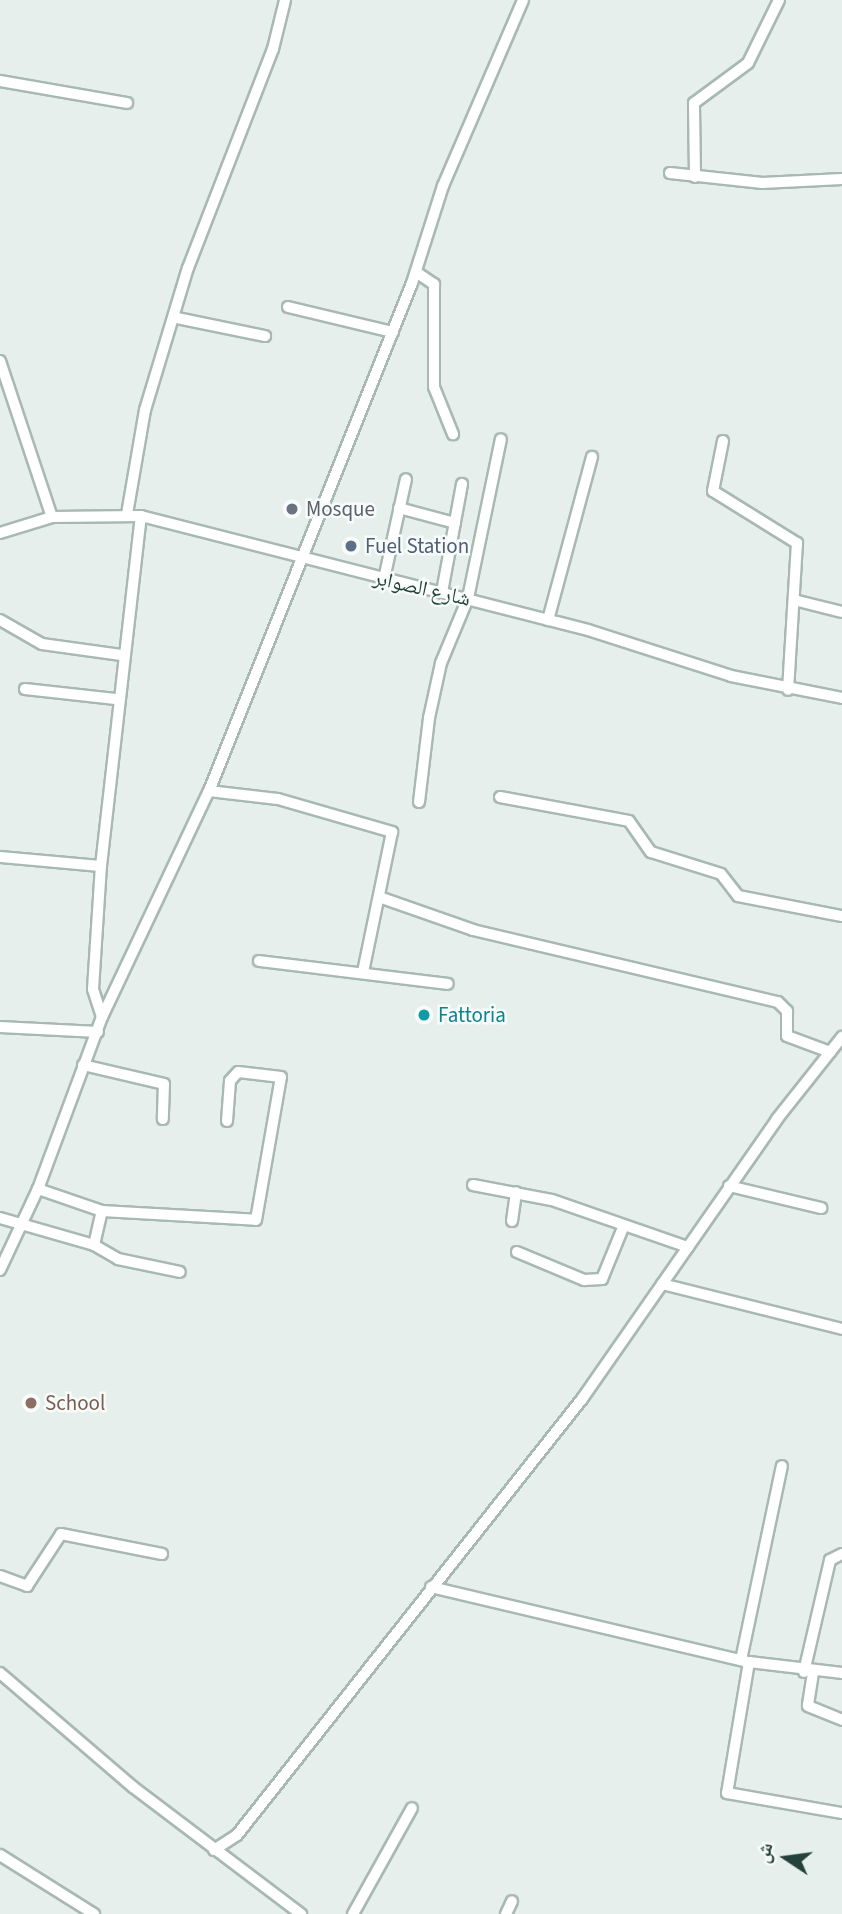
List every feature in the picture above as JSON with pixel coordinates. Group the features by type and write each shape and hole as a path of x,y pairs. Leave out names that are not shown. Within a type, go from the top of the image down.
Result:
{"street":[{"path":"127,514 145,410 177,318 188,268 273,49 285,0"},
{"path":"0,1270 38,1189 102,1017 209,791 299,559 393,332 416,272 443,186 523,0"},
{"path":"695,177 694,103 748,63 779,0"},
{"path":"0,81 127,103"},
{"path":"670,173 776,183 842,179"},
{"path":"416,272 434,284 434,387 453,435"},
{"path":"288,307 393,332"},
{"path":"177,318 265,336"},
{"path":"0,361 52,517"},
{"path":"419,802 441,663 468,598 501,439"},
{"path":"723,441 713,491 791,536 797,555 788,691"},
{"path":"548,620 592,457"},
{"path":"384,579 406,480"},
{"path":"442,592 462,484"},
{"path":"400,508 455,523"},
{"name":"شارع الصوابر","path":"0,533 52,517 127,514 141,516 299,559 468,598 788,691 842,698"},
{"path":"102,1017 93,989 101,866 115,699 141,516"},
{"path":"0,525 18,526"},
{"path":"794,600 842,612"},
{"path":"0,620 42,645 121,655"},
{"path":"25,689 115,699"},
{"path":"209,791 278,799 388,829 392,844 363,972"},
{"path":"500,797 629,821 651,852 721,874 738,896 842,916"},
{"path":"0,857 101,866"},
{"path":"379,897 473,930 778,1002 786,1011 787,1036 830,1052"},
{"path":"259,961 448,984"},
{"path":"0,1027 98,1032"},
{"path":"214,1850 237,1835 582,1399 729,1186 841,1040"},
{"path":"83,1065 164,1084 163,1119"},
{"path":"38,1189 102,1211 256,1220 281,1077 238,1072 230,1081 227,1121"},
{"path":"473,1185 516,1192 688,1247"},
{"path":"729,1186 821,1208"},
{"path":"512,1221 516,1192"},
{"path":"94,1245 102,1211"},
{"path":"0,1218 94,1245 118,1259 180,1272"},
{"path":"517,1252 584,1280 602,1279 624,1225"},
{"path":"662,1284 842,1329"},
{"path":"782,1466 745,1661 727,1793 842,1813"},
{"path":"0,1576 27,1586 61,1534 162,1554"},
{"path":"842,1554 830,1560 808,1673 808,1706 842,1720"},
{"path":"431,1587 745,1661 808,1673 842,1673"},
{"path":"0,1673 214,1850 301,1914"},
{"path":"353,1914 412,1808"},
{"path":"0,1855 94,1914"},
{"path":"506,1914 512,1901"}],"place":[{"name":"Mosque","path":"292,509"},
{"name":"Fuel Station","path":"351,546"},
{"name":"Fattoria","path":"424,1015"},
{"name":"School","path":"31,1403"}]}
